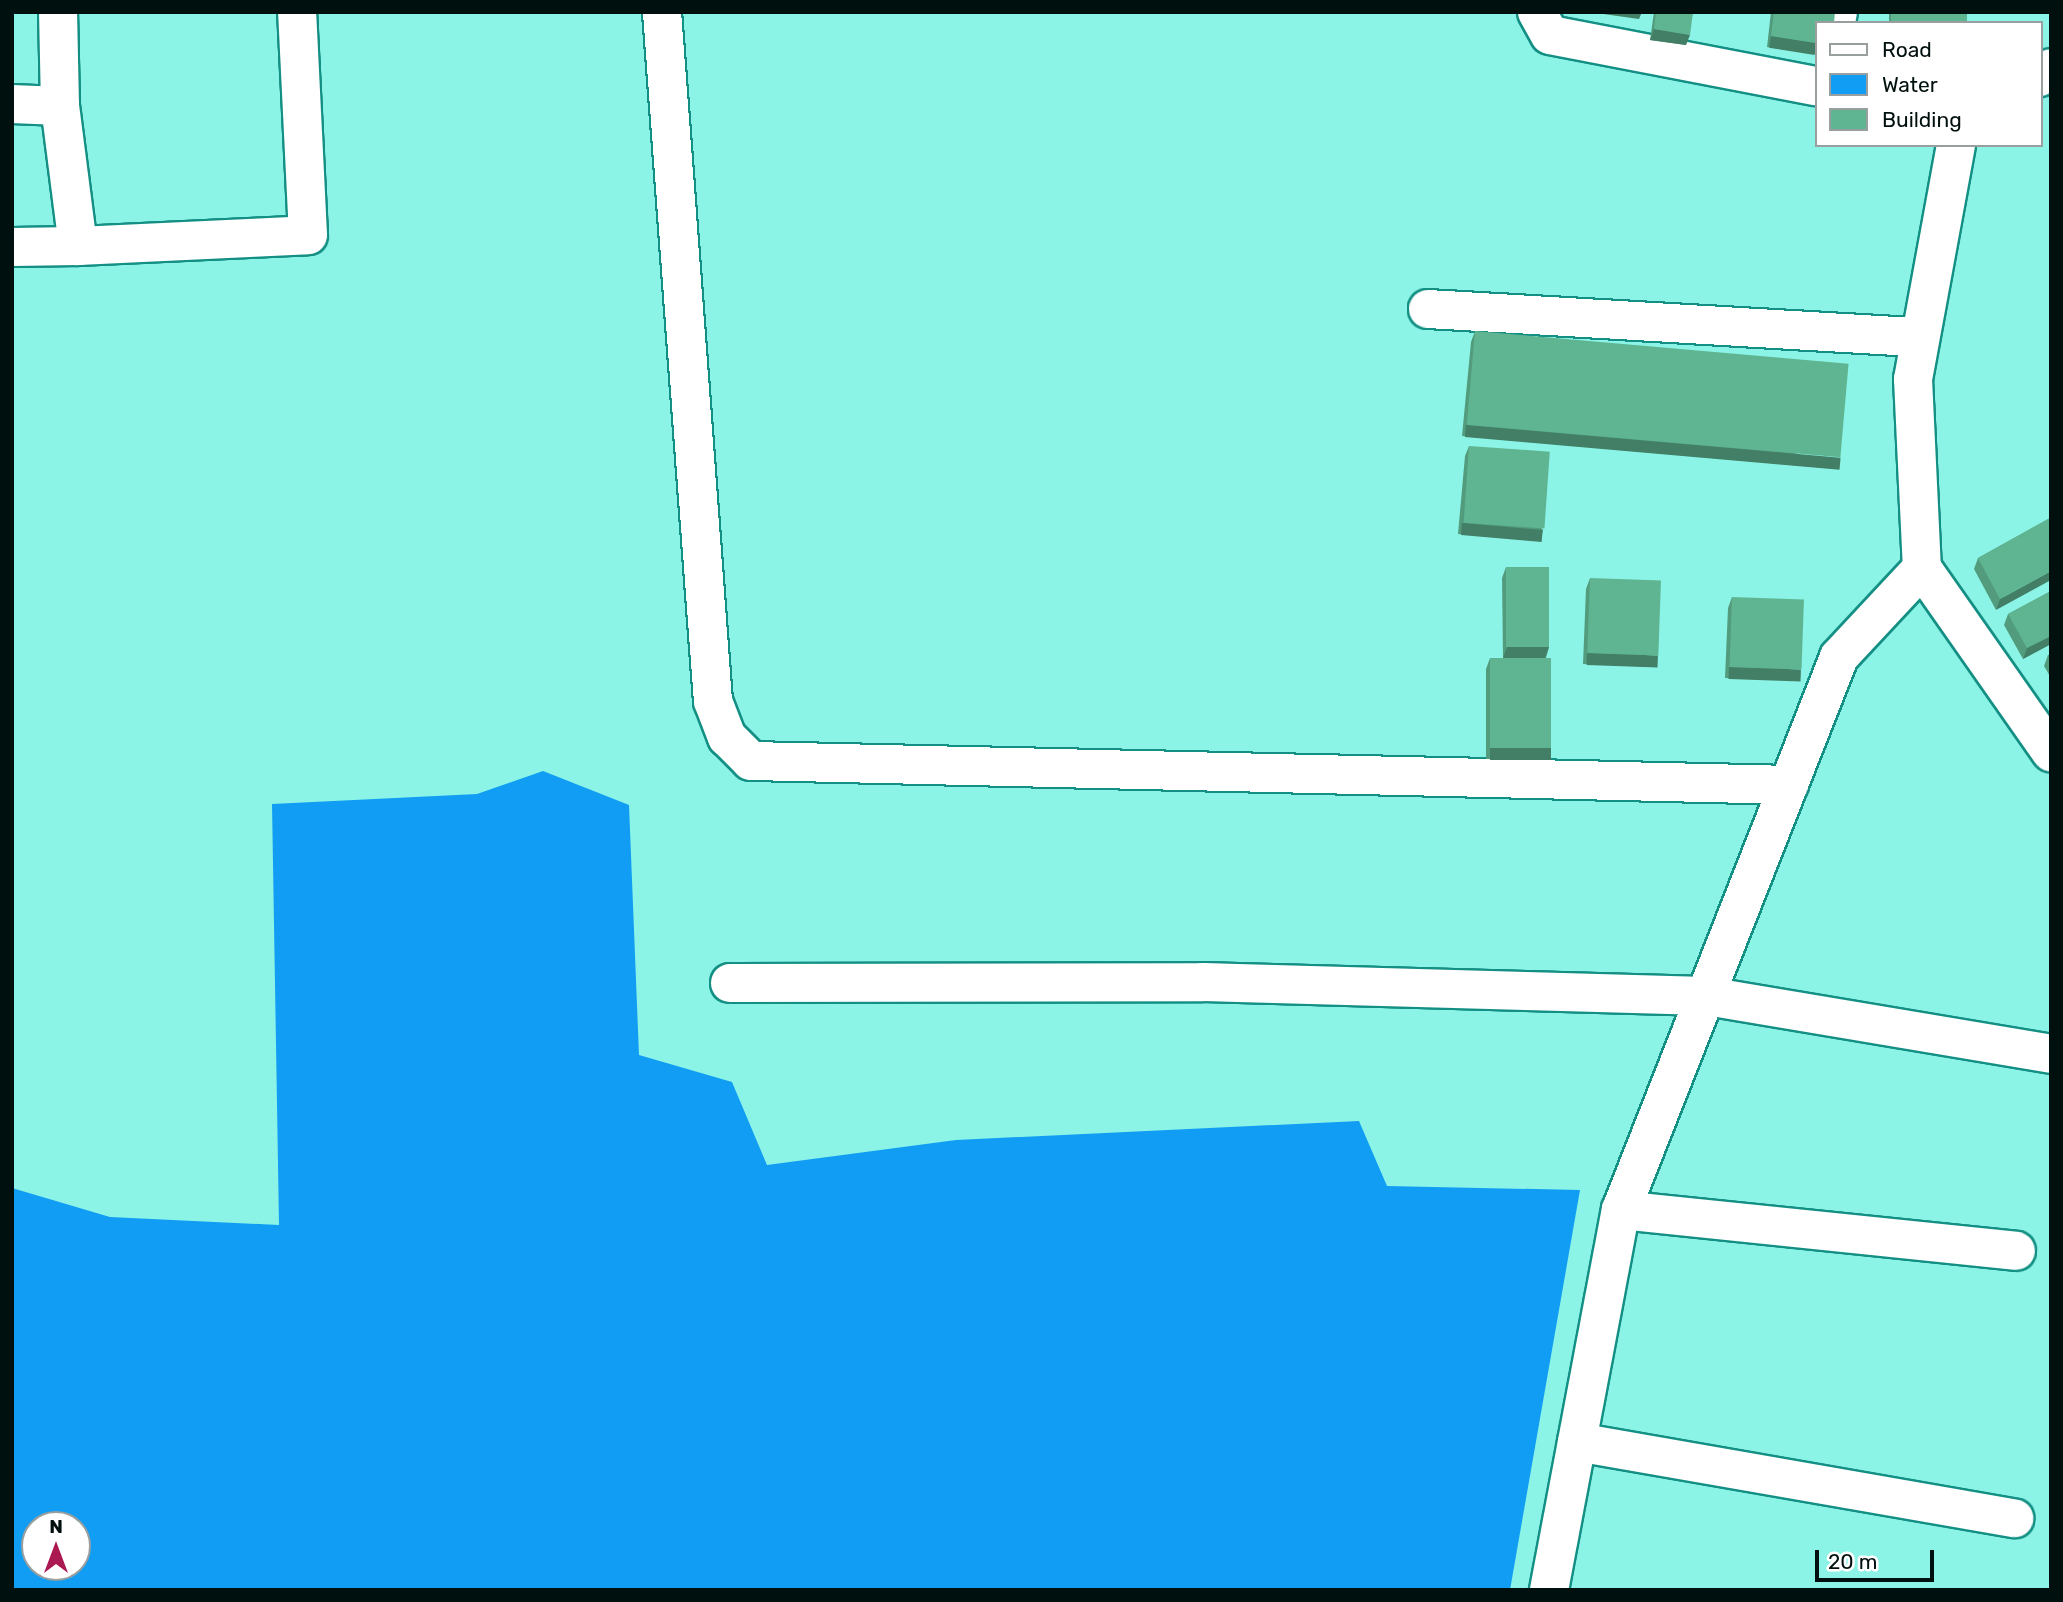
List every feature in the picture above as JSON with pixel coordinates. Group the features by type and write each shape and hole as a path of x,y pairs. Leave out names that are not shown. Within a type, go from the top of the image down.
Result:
{"street":[{"path":"58,12 60,106 78,246"},
{"path":"12,247 308,234 297,12"},
{"path":"662,12 713,701 727,737 751,761 1789,785"},
{"path":"1536,12 1550,35 1814,86"},
{"path":"12,104 60,106"},
{"path":"1956,147 1913,379 1922,568 2051,752"},
{"path":"1428,309 1920,337"},
{"path":"1549,1590 1621,1210 1839,657 1922,568"},
{"path":"730,983 1203,982 1706,996 2051,1054"},
{"path":"1621,1210 2016,1251"},
{"path":"1577,1442 2014,1518"}],"water":[{"path":"543,771 629,805 639,1055 732,1082 767,1165 956,1140 1359,1121 1387,1186 1580,1190 1510,1590 12,1590 12,1188 110,1217 279,1225 272,804 477,794"}],"building":[{"path":"1656,12 1693,12 1690,35 1654,29"},
{"path":"1774,12 1835,12 1834,21 1814,21 1814,43 1771,36"},
{"path":"1891,12 1967,12 1967,21 1891,21"},
{"path":"1475,331 1849,364 1840,457 1467,425"},
{"path":"1469,446 1550,452 1544,528 1464,523"},
{"path":"2050,518 2051,571 2000,599 1978,558"},
{"path":"1506,567 1549,567 1549,647 1506,647"},
{"path":"1590,578 1661,580 1658,655 1587,653"},
{"path":"2051,591 2051,636 2027,648 2008,614"},
{"path":"1732,597 1804,600 1802,669 1730,667"},
{"path":"1490,658 1551,658 1551,748 1490,748"}]}
